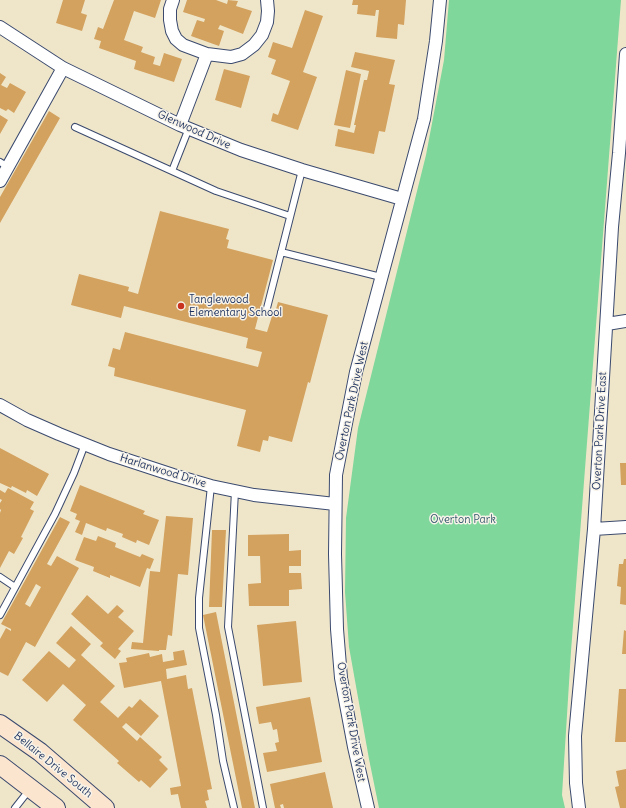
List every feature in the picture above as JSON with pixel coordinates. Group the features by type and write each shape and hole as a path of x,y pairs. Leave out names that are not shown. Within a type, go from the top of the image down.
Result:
{"main road":[{"name":"Bellaire Drive South","path":"0,724 40,752 105,808"},
{"path":"0,765 56,808"}],"street":[{"path":"172,4 170,20 172,31 183,45 207,54 231,57 242,54 254,45 262,35 267,22 267,0"},
{"name":"Overton Park Drive West","path":"368,808 354,747 341,678 337,614 335,504 336,475 356,372 424,119 436,40 440,0"},
{"name":"Glenwood Drive","path":"0,27 63,68 184,127 241,150 302,170 402,199"},
{"path":"184,127 207,54"},
{"name":"Overton Park Drive East","path":"579,808 576,783 575,736 594,529 612,227 622,153 626,54"},
{"path":"0,181 4,165 63,68"},
{"path":"607,324 626,321"},
{"name":"Harlanwood Drive","path":"0,405 33,423 84,444 142,465 211,486 284,499 335,504"},
{"path":"594,529 626,527"}],"lane":[{"path":"172,171 184,127"},
{"path":"75,128 216,191 290,216"},
{"path":"266,312 302,170"},
{"path":"281,252 381,277"},
{"path":"0,616 55,514 74,473 84,444"},
{"path":"211,486 200,598 199,628 223,760 234,808"},
{"path":"235,491 228,627 263,808"},
{"path":"0,577 16,587"},
{"path":"15,808 31,788"}],"green space":[{"name":"Overton Park","path":"449,0 621,0 571,651 562,795 565,808 379,808 349,647 345,592 346,518 358,428 426,155 444,60"}],"building":[{"path":"63,0 85,0 81,13 87,15 82,31 56,23"},
{"path":"114,0 161,0 155,18 134,11 124,40 143,47 141,52 155,57 153,64 160,66 164,53 182,59 174,82 134,69 136,61 99,48 101,41 94,39 98,27 103,29"},
{"path":"187,0 216,0 227,4 228,0 238,1 236,6 252,11 243,34 220,25 218,29 224,31 219,46 191,36 197,20 204,22 205,19 183,12"},
{"path":"353,0 406,0 404,25 398,24 397,39 376,37 379,10 376,10 375,16 357,14 358,5 352,5"},
{"path":"305,10 323,16 303,72 317,77 298,130 271,121 273,113 278,115 290,81 271,74 276,60 268,57 273,42 292,48"},
{"path":"355,52 395,60 389,84 395,85 385,132 379,131 374,154 335,146 338,129 354,133 356,125 354,125 364,80 367,80 369,71 351,67"},
{"path":"224,69 250,76 241,108 215,100"},
{"path":"346,70 361,74 350,128 334,125"},
{"path":"0,73 6,77 1,85 7,88 10,83 26,92 14,113 8,109 6,111 0,108"},
{"path":"49,111 60,118 0,223 0,197"},
{"path":"0,115 8,120 0,134"},
{"path":"160,211 229,229 226,239 229,240 227,248 273,260 255,329 267,332 278,302 328,315 310,383 308,382 292,442 269,436 268,441 263,440 260,452 237,446 246,410 114,376 115,368 108,366 113,348 120,350 125,332 258,367 262,352 246,348 248,338 124,306 121,318 71,305 79,274 129,287 128,291 138,294"},
{"path":"0,448 49,474 37,496 27,490 26,493 12,486 11,488 0,483"},
{"path":"620,463 626,463 626,485 621,485"},
{"path":"80,485 145,511 143,514 159,520 149,545 137,540 136,543 122,537 123,534 107,528 106,531 86,523 82,535 75,532 80,521 75,519 77,514 70,511"},
{"path":"8,488 34,502 30,509 34,511 21,537 23,538 14,554 9,551 0,568 0,503 2,500 0,499 0,490 5,493"},
{"path":"166,516 193,518 188,575 178,574 172,636 168,635 166,650 131,649 132,642 143,643 150,571 160,572"},
{"path":"60,517 70,522 47,564 51,566 57,556 79,568 35,647 26,642 8,676 0,672 0,639 6,628 11,631 11,629 1,624","holes":["36,584 41,587 30,607 25,604"]},
{"path":"212,530 226,530 222,607 209,607"},
{"path":"289,534 289,551 301,550 301,566 289,566 289,573 301,573 302,589 289,590 289,606 249,606 248,584 261,583 260,556 248,556 248,535"},
{"path":"98,536 116,543 115,547 140,557 142,554 154,559 150,569 147,568 140,587 110,575 110,578 93,571 94,567 75,560 84,537 96,541"},
{"path":"624,559 626,559 626,605 620,604 621,587 617,586 619,564 623,564"},
{"path":"87,595 108,614 117,605 124,611 118,617 134,631 118,649 121,651 115,659 100,646 103,643 71,614"},
{"path":"216,612 255,808 242,808 203,615"},
{"path":"296,621 302,682 263,686 257,625"},
{"path":"71,626 91,644 81,655 115,686 100,702 118,718 129,706 132,708 140,699 159,716 141,736 126,723 122,727 137,741 140,737 162,757 159,760 168,769 150,788 141,780 139,782 117,763 119,761 73,720 86,705 63,684 47,702 22,680 49,651 69,668 76,660 56,643"},
{"path":"624,630 626,631 626,654 622,654"},
{"path":"184,650 187,665 166,669 167,679 186,675 188,689 192,688 212,789 207,790 209,800 205,801 207,808 181,808 178,794 171,795 170,788 181,786 161,681 124,688 119,663 127,662 126,658 149,653 150,657 162,654 163,662 174,660 173,652"},
{"path":"619,689 626,689 626,742 615,742"},
{"path":"310,697 322,762 267,772 263,753 277,751 275,743 279,742 277,729 273,730 271,722 259,724 256,707"},
{"path":"626,769 626,808 620,808 615,787 619,786 616,771"},
{"path":"325,772 333,808 284,808 283,804 280,805 281,808 275,808 270,784"}],"place":[{"name":"Tanglewood Elementary School","path":"181,306"}]}
